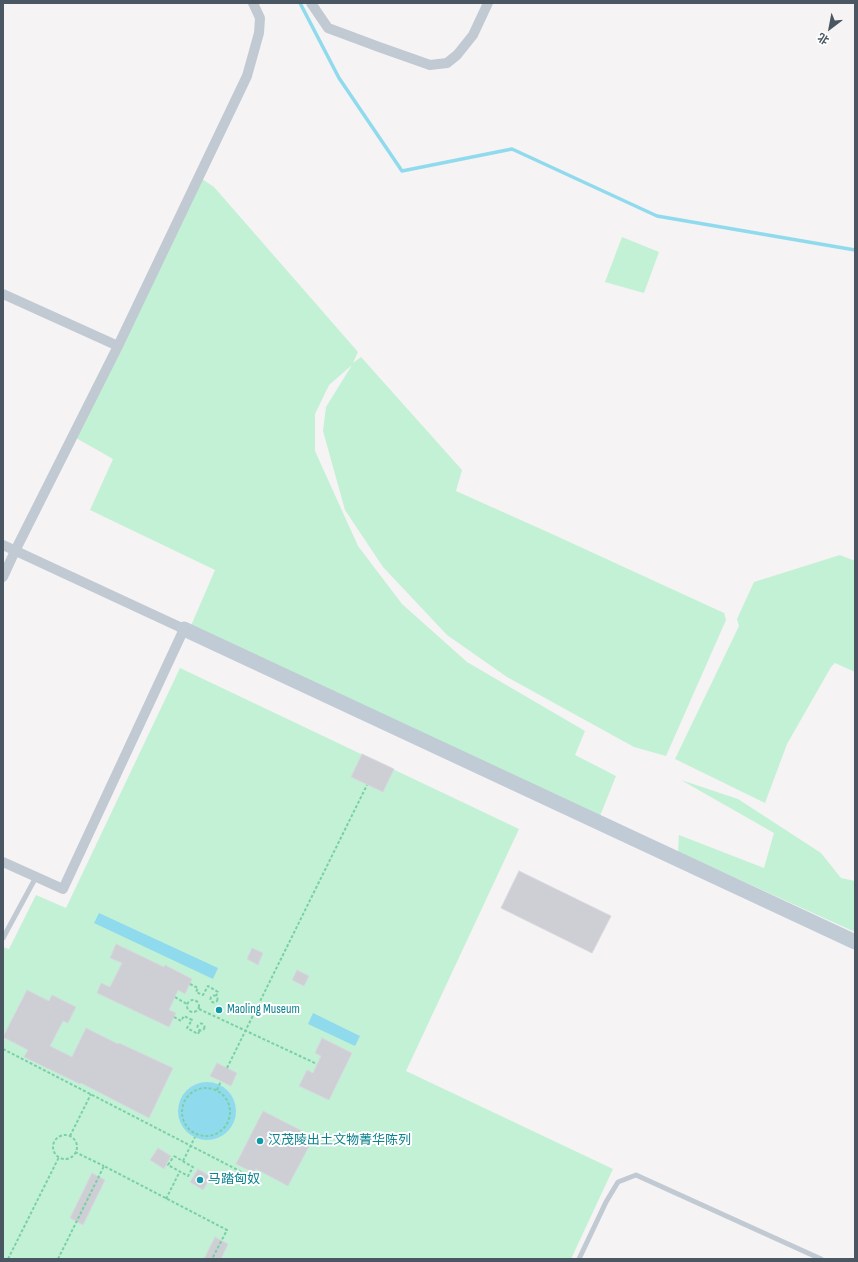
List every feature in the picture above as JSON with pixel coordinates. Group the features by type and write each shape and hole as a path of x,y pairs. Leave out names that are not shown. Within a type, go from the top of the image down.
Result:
{"main road":[{"path":"184,629 855,942"}],"street":[{"path":"3,577 118,346 247,76 259,33 260,18 253,3"},
{"path":"311,3 328,28 430,65 447,63 457,55 473,35 488,3"},
{"path":"3,294 118,346"},
{"path":"3,545 184,629 63,889 3,862"}],"lane":[{"path":"3,938 36,877"},
{"path":"579,1259 606,1202 618,1182 636,1175 821,1259"}],"path":[{"path":"227,1068 367,785"},
{"path":"190,984 198,988 196,992 203,995 208,986 218,992 216,996"},
{"path":"175,997 187,1004 187,1008 191,1012"},
{"path":"187,1004 192,1000 196,1000 199,1003 199,1009"},
{"path":"199,1009 317,1064"},
{"path":"191,1012 195,1012 199,1009"},
{"path":"188,1018 191,1012"},
{"path":"174,1017 181,1021 184,1016 192,1020 187,1028 198,1034 200,1030"},
{"path":"3,1049 261,1182"},
{"path":"217,1090 221,1081"},
{"path":"200,1088 217,1090 228,1100 231,1115 229,1123 224,1129 214,1135 202,1136 194,1134 184,1121 182,1113 186,1098 192,1092 200,1088"},
{"path":"70,1136 91,1094"},
{"path":"62,1136 70,1136 75,1141 75,1152 70,1158 66,1159 59,1157 56,1155 53,1148 56,1140 62,1136"},
{"path":"183,1162 195,1138"},
{"path":"75,1152 227,1230 212,1259"},
{"path":"174,1156 183,1162 193,1168 188,1176 168,1165 174,1156"},
{"path":"8,1259 59,1157"},
{"path":"58,1259 104,1166"},
{"path":"166,1198 180,1171"}],"green space":[{"path":"199,177 214,187 358,352 353,363 361,357 462,470 456,491 724,613 726,620 666,756 634,747 507,677 447,635 383,567 345,510 323,431 326,407 352,365 329,385 315,414 315,451 358,546 402,604 467,662 585,731 575,755 616,776 600,816 190,628 215,570 90,510 113,459 76,438"},
{"path":"622,237 659,252 644,293 605,282"},
{"path":"840,555 855,561 855,672 835,663 831,667 787,744 765,803 675,759 739,626 737,619 754,582"},
{"name":"Maoling Museum","path":"180,668 519,829 406,1071 613,1169 571,1259 3,1259 3,947 9,949 36,895 66,908"},
{"path":"681,780 738,799 821,853 841,878 855,881 855,932 678,852 679,835 764,868 774,833"}],"water":[{"path":"99,913 218,968 213,979 94,923"},
{"path":"313,1013 360,1036 355,1046 308,1024"},
{"path":"207,1082 218,1084 228,1090 234,1100 236,1111 234,1122 228,1132 218,1138 207,1140 196,1138 186,1132 180,1122 178,1111 180,1100 186,1090 196,1084"}],"building":[{"path":"362,754 394,769 383,792 351,777"},
{"path":"519,871 611,916 592,953 501,908"},
{"path":"116,944 164,967 165,965 192,979 185,994 178,990 169,1010 176,1013 169,1027 97,993 101,983 110,987 122,963 110,958"},
{"path":"252,948 263,953 258,965 247,959"},
{"path":"297,970 309,976 304,986 292,980"},
{"path":"27,990 49,1001 52,995 76,1007 68,1023 63,1021 50,1046 72,1057 86,1028 173,1068 149,1118 81,1083 80,1084 24,1057 28,1050 3,1037"},
{"path":"322,1038 352,1053 329,1100 299,1086 307,1070 313,1073 321,1056 315,1053"},
{"path":"217,1063 237,1073 231,1086 210,1076"},
{"path":"263,1111 314,1137 288,1186 256,1169 254,1173 236,1164"},
{"path":"158,1148 171,1156 164,1169 150,1160"},
{"path":"198,1169 211,1177 203,1190 190,1182"},
{"path":"92,1173 105,1180 83,1225 70,1218"},
{"path":"215,1237 228,1244 221,1259 204,1259"}],"waterway":[{"path":"300,3 339,78 402,171 512,149 657,216 855,250"}],"place":[{"name":"Maoling Museum","path":"219,1010"},
{"name":"汉茂陵出土文物菁华陈列","path":"260,1141"},
{"name":"马踏匈奴","path":"200,1180"}]}
